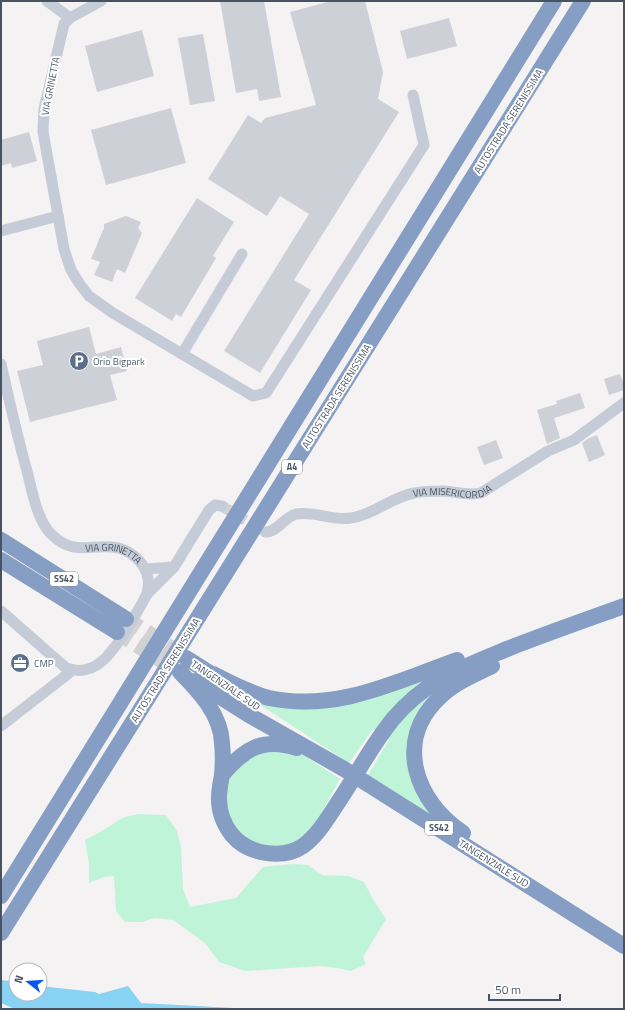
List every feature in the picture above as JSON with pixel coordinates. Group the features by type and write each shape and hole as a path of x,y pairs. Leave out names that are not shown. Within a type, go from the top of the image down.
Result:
{"highway":[{"name":"AUTOSTRADA SERENISSIMA","path":"1,896 554,1"},
{"name":"AUTOSTRADA SERENISSIMA","path":"1,933 583,1"},
{"name":"SS42","path":"1,540 122,625 1,560"},
{"path":"183,665 194,686 209,707 216,721 222,742 222,775 219,787 219,803 225,825 233,836 244,845 256,851 277,854 290,852 302,846 314,836 346,791 378,739 394,718 412,699 430,684 455,670 531,639 624,606"},
{"path":"213,674 248,692 268,698 306,702 329,701 362,694 398,682 514,638 531,639"},
{"path":"531,639 520,656 498,663 473,675 458,683 439,697 430,707 419,726 416,737 414,761 416,773 422,787 430,802 440,814 455,828 512,866 534,888"},
{"name":"TANGENZIALE SUD","path":"183,665 213,674 344,769"},
{"name":"TANGENZIALE SUD","path":"183,665 249,715 344,769 624,946"},
{"path":"222,775 240,756 257,746 271,744 283,744 297,748 344,769"}],"street":[{"path":"47,1 70,18 101,1"},
{"name":"VIA GRINETTA","path":"70,18 64,24 62,31 44,109 43,132 64,248 71,270 79,283 90,296 113,313 253,396 266,393 424,145 413,95"},
{"path":"1,232 58,216"},
{"path":"182,354 242,254"},
{"name":"VIA GRINETTA","path":"1,364 30,485 44,526 62,543 74,548 86,549 112,547 122,549 131,554 145,569 148,578 147,594"},
{"name":"VIA MISERICORDIA","path":"265,532 272,531 292,515 306,514 352,518 399,497 416,492 443,491 468,494 481,493 548,451 574,440 624,403"},
{"path":"1,611 66,668 81,671 91,668 103,661 113,651 147,594 174,567 209,510 215,506 222,506"},
{"path":"145,569 174,567"},
{"path":"1,726 72,670"}],"green space":[{"path":"425,679 392,709 375,730 372,730 349,763 256,702"},
{"path":"443,687 412,736 434,817 368,775 389,740 387,738 393,730 419,704"},
{"path":"292,750 303,755 340,779 319,817 304,836 294,843 282,847 259,844 245,837 233,826 225,802 229,776 252,753"},
{"path":"138,814 166,815 177,831 181,847 183,889 190,907 236,898 263,867 293,864 308,865 322,875 348,876 364,882 386,919 363,957 366,964 351,971 319,966 246,971 219,962 205,943 173,920 154,918 142,922 125,922 116,911 114,876 104,877 89,883 89,864 85,840 122,818"}],"water":[{"path":"1,980 8,981 8,1002 48,1002 48,987 95,992 99,994 128,986 141,1003 253,1009 15,1009 1,1003"}],"building":[{"path":"220,1 264,1 281,97 259,101 257,89 236,93"},
{"path":"331,1 365,1 383,72 378,99 399,112 294,280 311,290 260,373 224,351 309,214 280,196 267,216 208,179 248,115 261,123 265,118 316,105 290,12"},
{"path":"449,18 457,46 407,59 400,31"},
{"path":"142,30 154,76 97,92 85,46"},
{"path":"203,34 215,101 190,105 178,38"},
{"path":"171,108 186,163 106,185 91,130"},
{"path":"29,132 37,161 12,168 11,163 1,166 1,140"},
{"path":"197,198 234,222 213,256 216,258 181,317 176,314 172,321 135,298"},
{"path":"126,216 141,222 138,228 142,233 125,273 117,269 112,282 94,275 100,262 91,259 104,229 104,224"},
{"path":"89,327 96,354 121,347 127,371 110,375 117,400 30,422 17,371 43,365 37,341"},
{"path":"620,374 624,384 624,390 609,395 604,379"},
{"path":"580,393 585,408 554,418 560,438 547,444 537,410 557,404 556,401"},
{"path":"597,435 605,455 589,462 582,443"},
{"path":"496,440 503,458 484,465 477,447"}],"tunnel":[{"path":"222,506 261,530"},
{"path":"126,619 186,658"},
{"path":"117,632 180,672"}],"place":[{"name":"Orio Bigpark","path":"79,361"},
{"name":"CMP","path":"20,663"}]}
